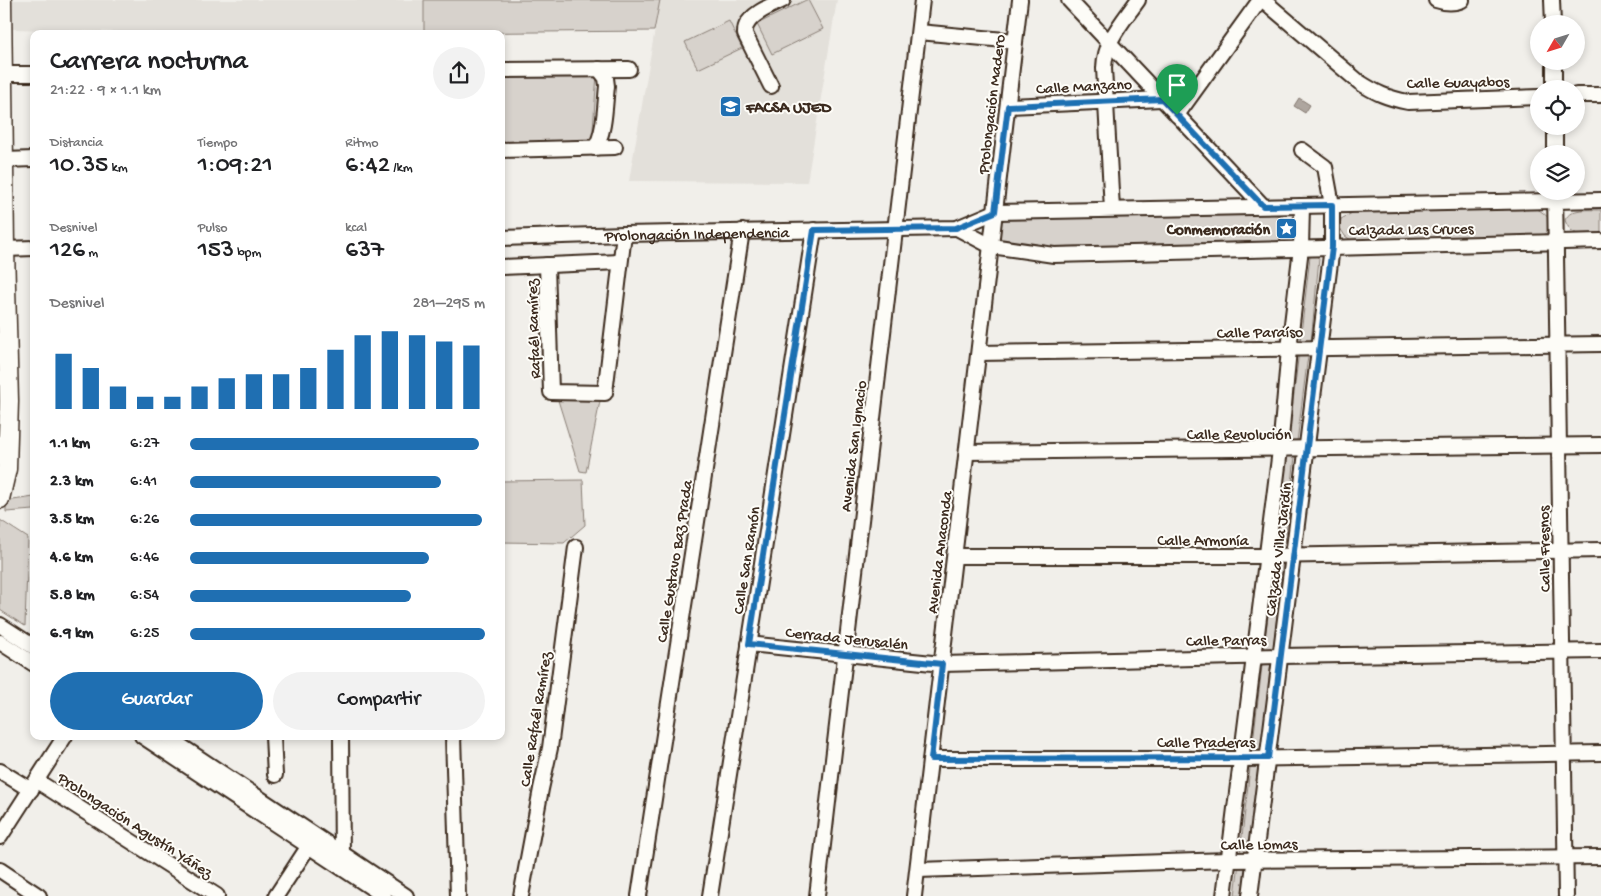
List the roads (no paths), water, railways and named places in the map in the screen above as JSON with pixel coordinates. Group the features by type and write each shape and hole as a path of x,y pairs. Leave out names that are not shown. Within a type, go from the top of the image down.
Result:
{"main road":[{"path":"0,499 7,469 9,401 2,249 4,160 2,0"}],"street":[{"path":"771,86 744,34 745,26 769,6 783,0"},
{"name":"Avenida San Ignacio","path":"817,896 922,0"},
{"name":"Prolongación Madero","path":"995,212 1020,0"},
{"path":"1069,0 1263,206"},
{"path":"1112,209 1104,56 1109,42 1138,0"},
{"path":"1177,115 1261,0"},
{"name":"Calle Guayabos","path":"1261,0 1359,82 1390,99 1408,102 1530,97"},
{"path":"1436,0 1445,3 1462,0"},
{"path":"1552,0 1553,15"},
{"path":"918,32 1015,41"},
{"path":"595,148 601,134 606,86 606,78 599,69"},
{"path":"505,70 629,69"},
{"path":"2,74 30,74"},
{"path":"1585,96 1601,95"},
{"name":"Calle Manzano","path":"1008,106 1162,99"},
{"path":"505,150 615,147"},
{"name":"Calzada Villa Jardín","path":"1250,896 1332,247 1332,205 1325,168 1302,150"},
{"path":"4,160 30,159"},
{"name":"Calzada Las Cruces","path":"894,229 956,228 995,212 1302,206 1530,197"},
{"name":"Calzada Las Cruces","path":"1585,199 1601,200"},
{"name":"Calle Fresnos","path":"1555,200 1566,896"},
{"name":"Calzada Villa Jardín","path":"1224,896 1280,450 1289,348 1301,248 1302,206"},
{"name":"Avenida Anaconda","path":"914,896 995,212"},
{"name":"Calzada Las Cruces","path":"956,228 991,246 1054,255 1601,241"},
{"name":"Prolongación Independencia","path":"505,238 894,229"},
{"name":"Calle San Ramón","path":"710,896 814,230"},
{"name":"Calle Gustavo Baz Prada","path":"639,896 742,231"},
{"path":"505,267 620,262 624,234"},
{"path":"2,249 30,248"},
{"name":"Rafaél Ramírez","path":"546,265 552,392 605,393 620,262"},
{"name":"Calle Paraíso","path":"979,353 1601,344"},
{"name":"Calle Revolución","path":"967,452 1307,450 1601,445"},
{"name":"Calle Rafaél Ramírez","path":"521,896 550,748 576,547"},
{"name":"Calle Armonía","path":"955,556 1266,556 1601,550"},
{"path":"0,625 30,644"},
{"path":"0,642 30,661"},
{"name":"Cerrada Jerusalén","path":"749,644 942,664"},
{"name":"Calle Parras","path":"942,664 1254,656 1601,651"},
{"path":"0,837 62,740"},
{"path":"149,740 312,841 342,854 406,896"},
{"path":"172,740 312,841 343,869 384,896"},
{"path":"273,740 275,775"},
{"path":"340,740 343,869"},
{"path":"453,740 458,896"},
{"name":"Calle Praderas","path":"931,759 1241,759 1601,753"},
{"name":"Prolongación Agustín Yáñez","path":"0,771 34,785 216,896"},
{"path":"276,896 312,841"},
{"name":"Calle Lomas","path":"918,870 1228,860 1601,857"},
{"path":"0,870 40,896"}],"place":[{"name":"FACSA UJED","path":"730,106"},
{"name":"Conmemoración","path":"1286,228"}]}
